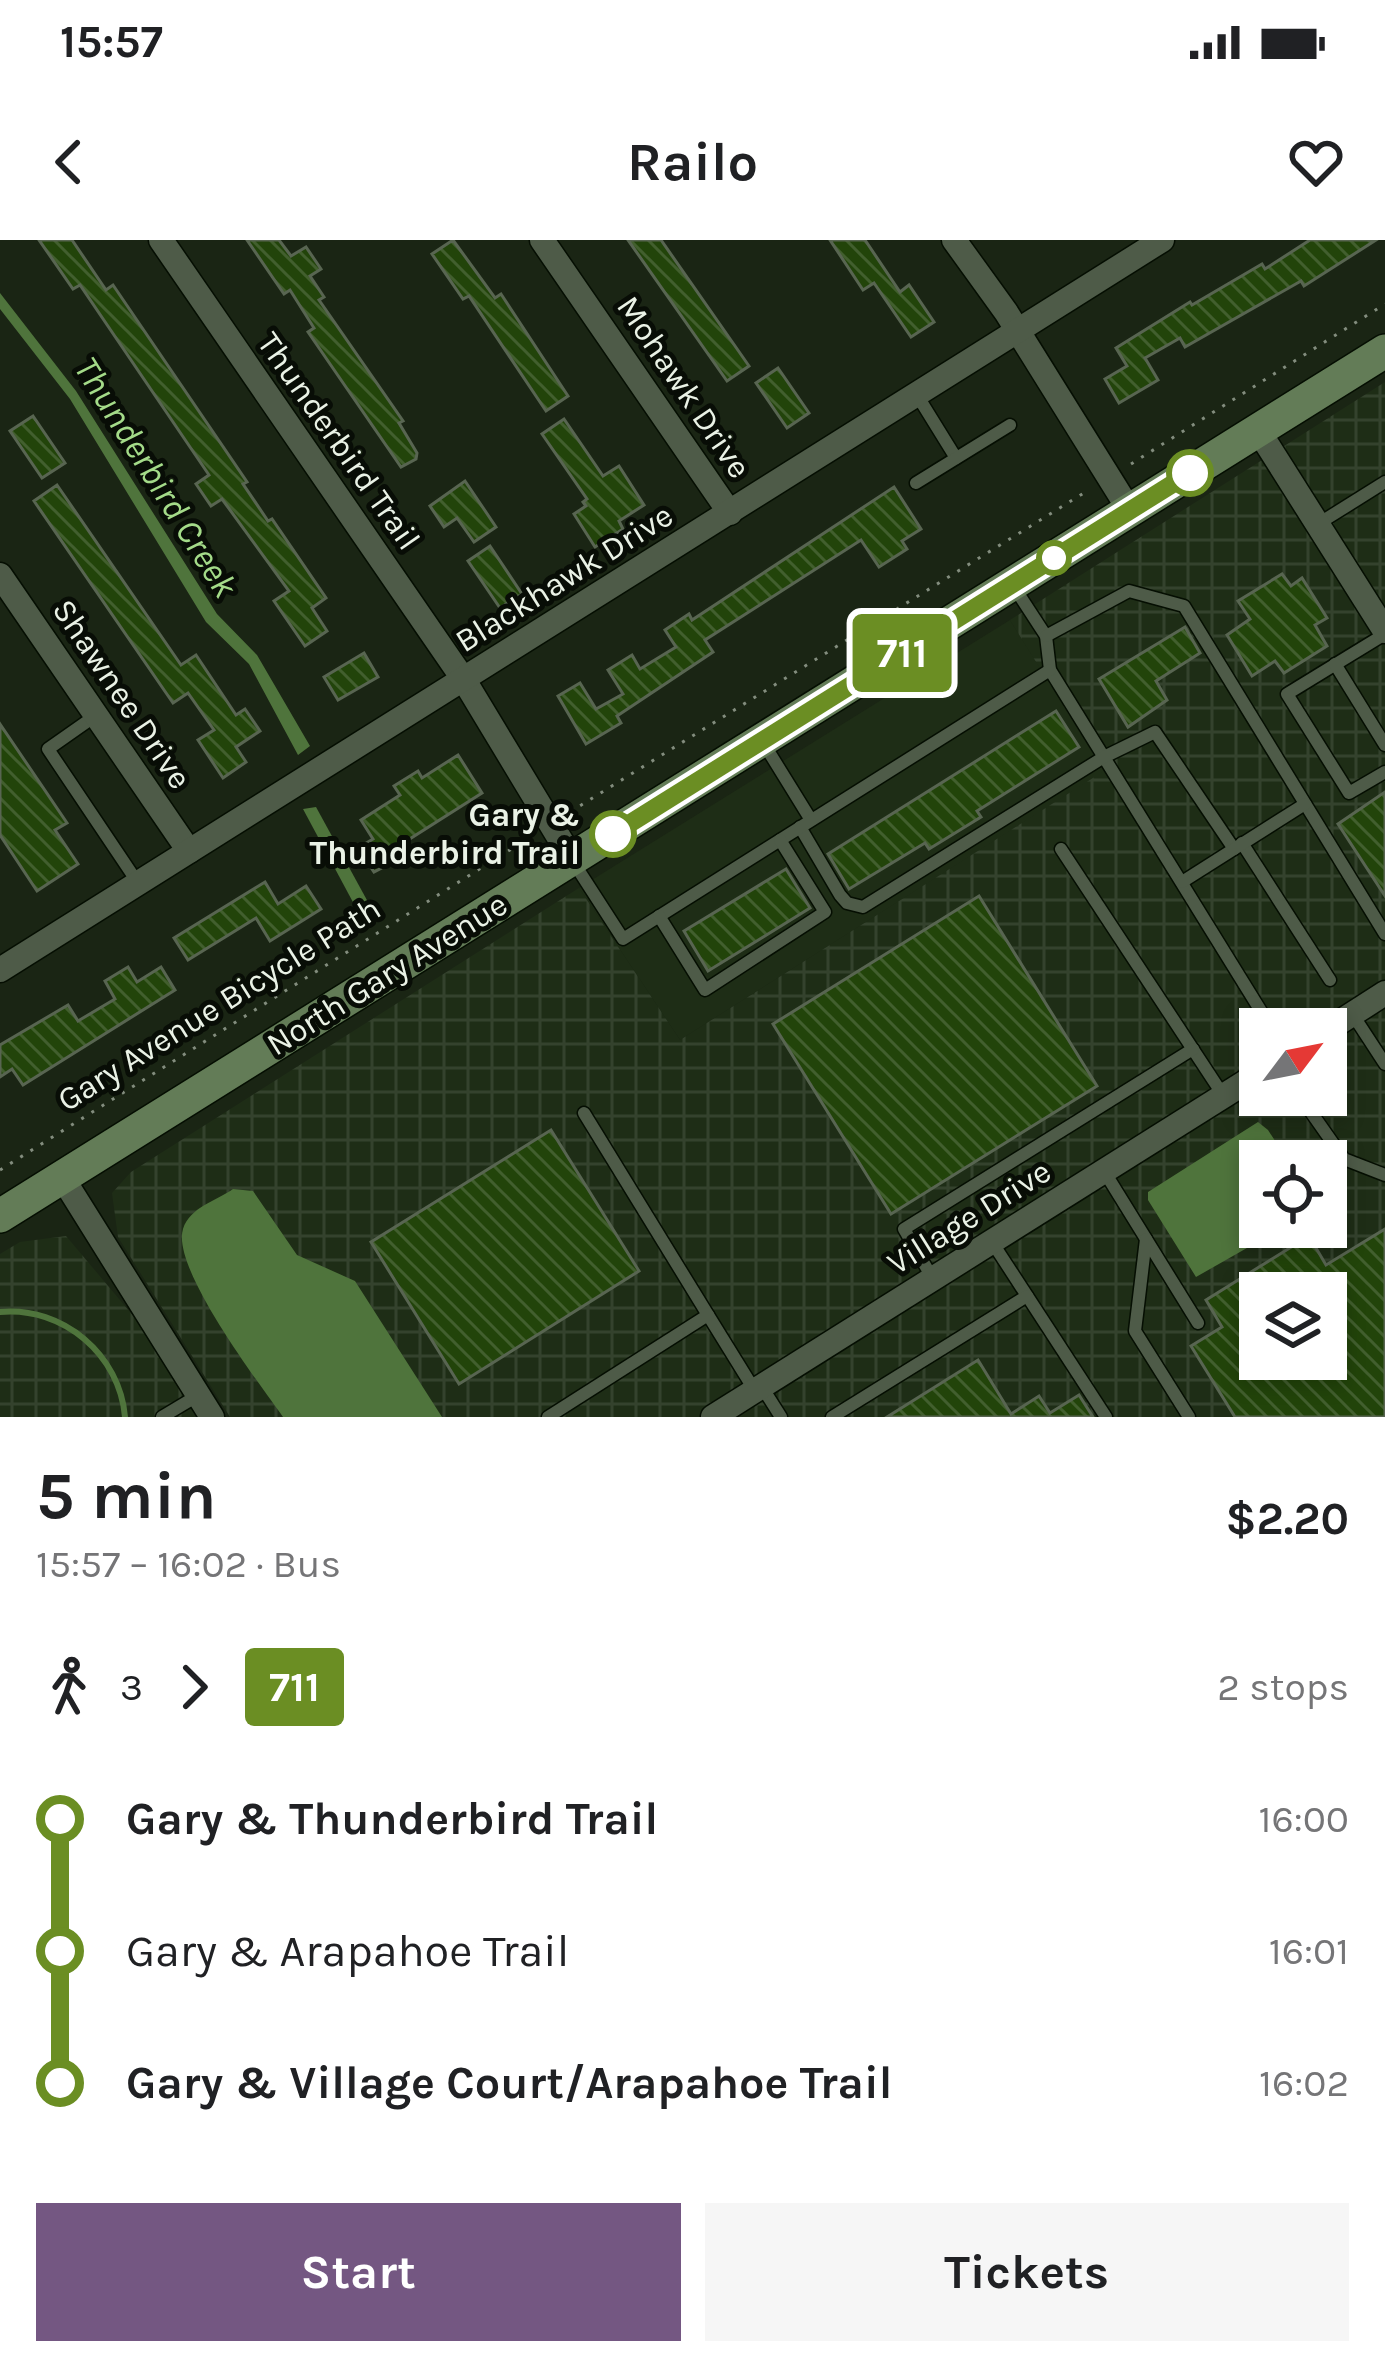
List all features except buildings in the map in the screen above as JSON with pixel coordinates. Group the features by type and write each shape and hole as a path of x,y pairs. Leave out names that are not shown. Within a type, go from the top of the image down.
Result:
{"street":[{"name":"Thunderbird Trail","path":"161,240 464,680 572,860"},
{"name":"Mohawk Drive","path":"542,240 730,513"},
{"path":"954,240 1130,511"},
{"name":"Blackhawk Drive","path":"0,970 1162,240"},
{"name":"North Gary Avenue","path":"0,1216 1385,351"},
{"path":"1258,430 1385,632"},
{"name":"Shawnee Drive","path":"0,575 189,851"},
{"path":"1347,1017 1385,993"},
{"name":"Village Drive","path":"713,1417 1239,1086"},
{"path":"62,1178 205,1406"}],"lane":[{"path":"917,395 956,458"},
{"path":"916,483 1010,425"},
{"path":"1317,524 1385,482"},
{"path":"1013,584 1046,636 1050,670 1259,1008"},
{"path":"1046,636 1129,591 1184,606 1385,934"},
{"path":"1385,632 1287,694 1348,793 1385,772"},
{"path":"1335,664 1385,746"},
{"path":"572,860 623,939 1050,670"},
{"path":"96,715 48,748 138,883"},
{"path":"762,741 840,895 855,907 863,907 1104,757 1155,732 1330,980"},
{"path":"1181,882 1305,804"},
{"path":"659,916 705,990 825,912 780,840"},
{"path":"1061,849 1224,1096"},
{"path":"1352,1014 1385,1064"},
{"path":"933,1279 904,1229 1192,1049"},
{"path":"584,1113 708,1315 781,1417"},
{"path":"1314,1116 1344,1159 1385,1175"},
{"path":"1104,1171 1198,1323"},
{"path":"1147,1239 1135,1331 1189,1417"},
{"path":"992,1242 1106,1417"},
{"path":"832,1417 1027,1296"},
{"path":"548,1417 708,1315"},
{"path":"163,1417 205,1406"}],"path":[{"path":"1130,464 1385,304"},
{"path":"574,810 1089,490"},
{"name":"Gary Avenue Bicycle Path","path":"0,1170 525,841"}],"shaded area":[{"path":"0,293 76,391 217,614 257,655 310,746 298,755 249,664 206,622 70,399 0,309"},
{"path":"1385,382 1385,1417 230,1417 118,1237 112,1193 131,1172 579,888 680,1040 1104,771 1010,620"},
{"path":"1010,620 1105,771 680,1040 579,888"},
{"path":"316,807 374,913 362,919 303,809"},
{"path":"1258,1122 1274,1140 1239,1140 1239,1248 1247,1248 1196,1277 1148,1200 1148,1192"},
{"path":"233,1189 253,1191 297,1255 355,1281 442,1417 283,1417 219,1325 183,1247 183,1229 191,1215"},
{"path":"66,1236 146,1331 200,1417 0,1417 0,1254 20,1242"}],"waterway":[{"path":"0,1312 45,1317 84,1339 112,1374 125,1417"}],"bus line":[{"name":"711","path":"613,834 1190,473"}],"place":[{"name":"Gary & Thunderbird Trail","path":"613,834"}],"water label":[{"name":"Thunderbird Creek","path":"156,477"}]}
